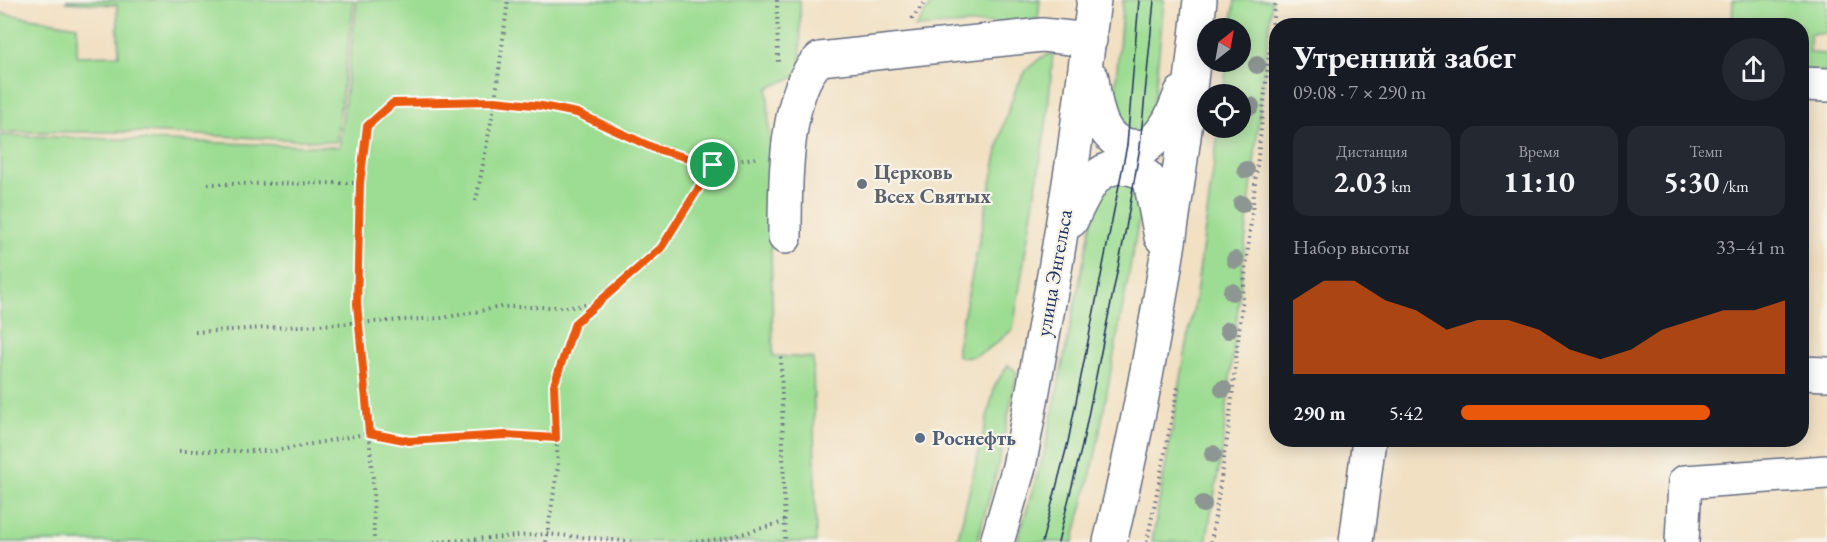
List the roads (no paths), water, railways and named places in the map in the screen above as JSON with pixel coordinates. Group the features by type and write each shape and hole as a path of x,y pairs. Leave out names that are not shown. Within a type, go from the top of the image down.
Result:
{"main road":[{"name":"улица Энгельса","path":"997,542 1019,467 1058,248 1094,0"},
{"path":"1110,542 1127,472 1166,265 1200,0"},
{"path":"785,237 785,169 797,102 810,67 820,59 1042,35 1090,40 1091,74 1099,116 1110,138 1121,144 1147,146 1170,123 1194,60"},
{"path":"1809,84 1827,85"},
{"path":"1058,248 1086,190 1098,175 1108,168 1117,166 1135,169 1150,180 1166,265"},
{"path":"1809,373 1827,374"},
{"path":"1356,542 1368,447"},
{"path":"1682,542 1685,482 1827,472"}],"tram line":[{"path":"1042,542 1068,442 1127,145 1139,0"},
{"path":"1058,542 1082,446 1126,228 1140,147 1154,0"}],"place":[{"name":"Церковь Всех Святых","path":"862,184"},
{"name":"Роснефть","path":"920,438"}]}
